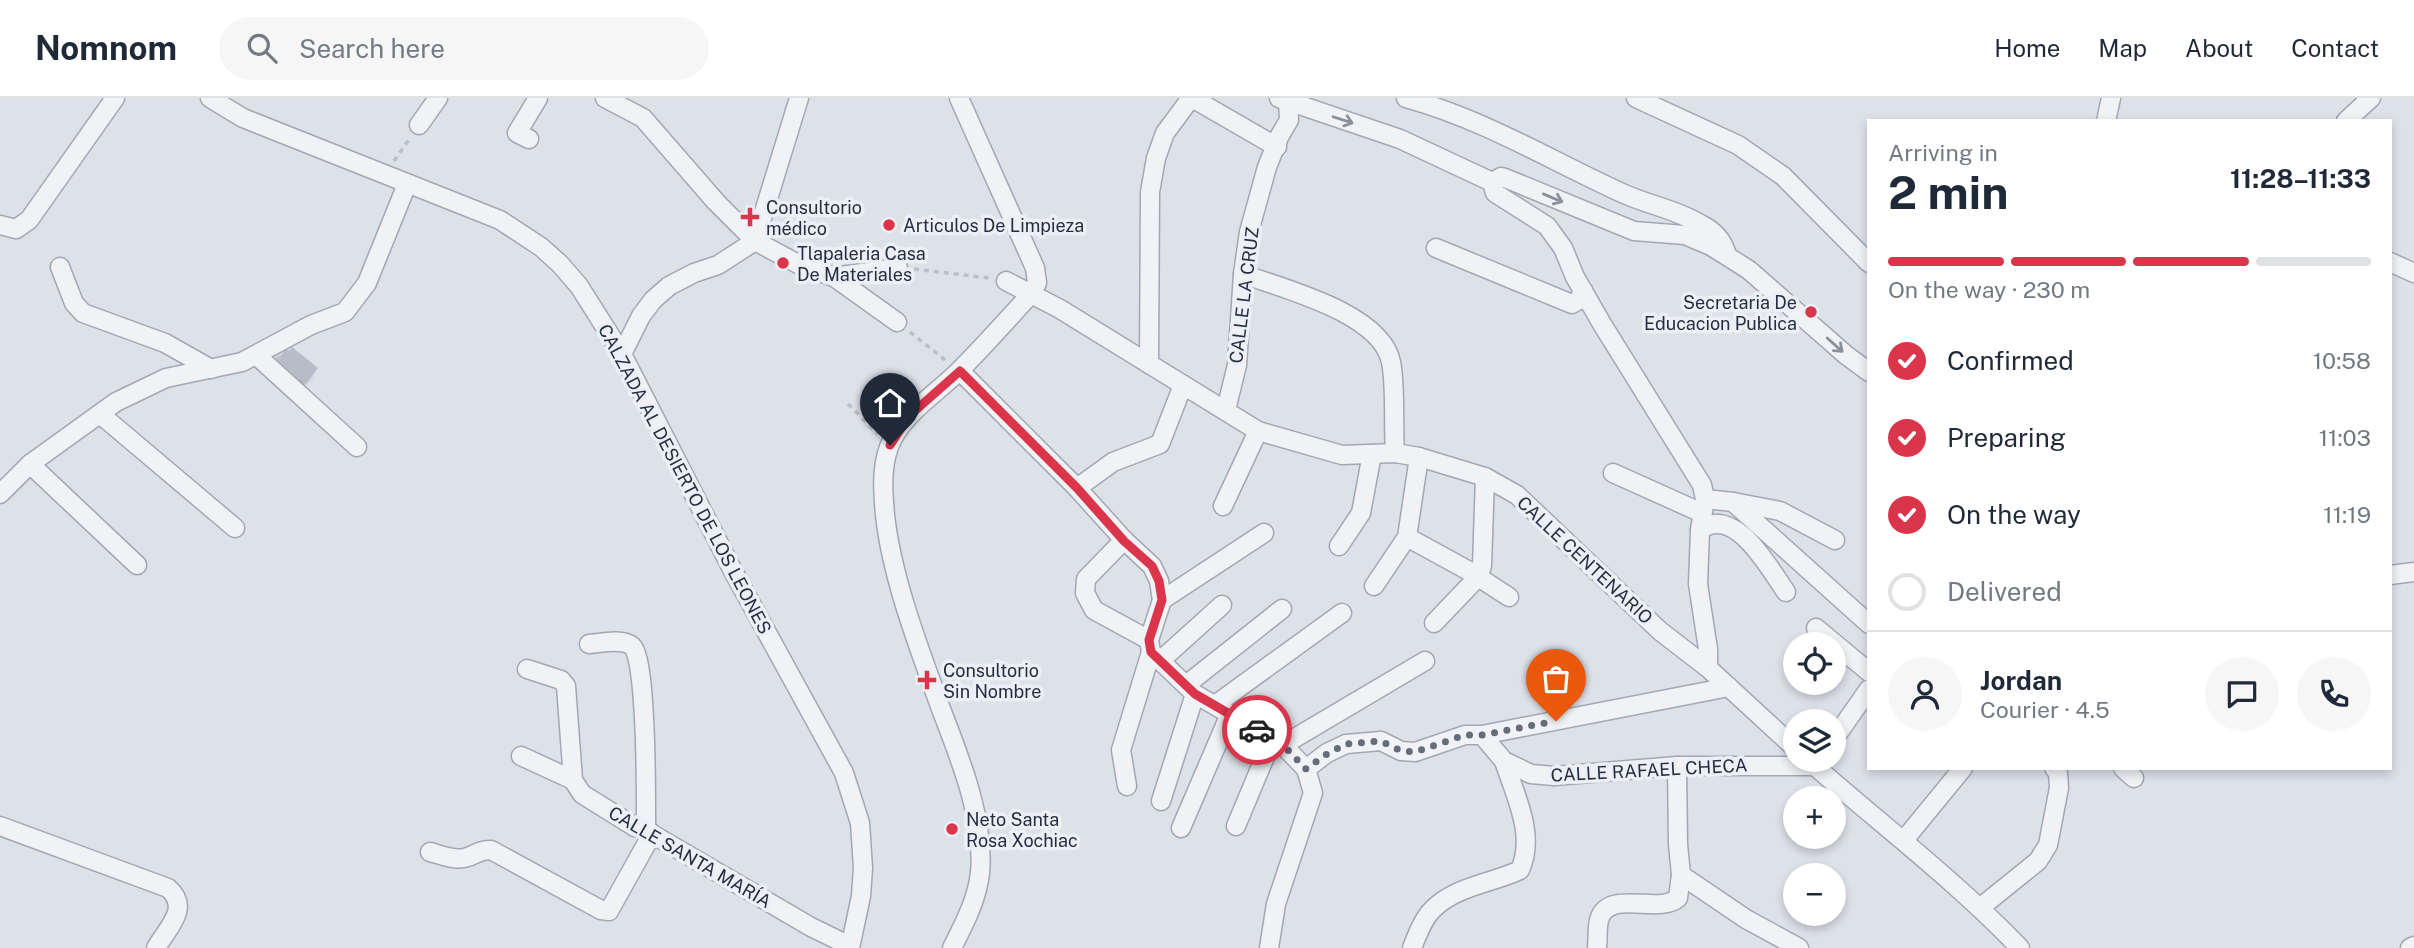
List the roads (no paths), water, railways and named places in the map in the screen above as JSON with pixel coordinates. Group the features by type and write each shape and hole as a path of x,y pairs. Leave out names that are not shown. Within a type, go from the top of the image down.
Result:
{"street":[{"path":"0,225 16,229 29,220 115,98"},
{"name":"CALZADA AL DESIERTO DE LOS LEONES","path":"210,98 243,118 500,220 541,247 579,286 622,354 733,570 844,773 860,823 863,868 861,896 850,947"},
{"path":"419,125 438,98"},
{"path":"529,139 517,134 538,98"},
{"path":"605,98 643,118 716,202 755,241 800,265 834,276 897,322"},
{"path":"622,354 641,316 653,300 669,286 694,273 718,265 755,241 799,98"},
{"path":"952,948 974,901 980,875 977,827 961,762 936,695 889,550 882,481 890,445 909,416 960,371 1030,295 1037,283 1035,268 959,98"},
{"path":"1149,364 1152,181 1156,158 1165,133 1191,98 1277,146"},
{"path":"1406,98 1440,107 1522,142 1623,193 1690,218 1713,232 1723,243 1727,256"},
{"path":"1636,98 1738,145 1783,176 1867,261"},
{"path":"2106,119 2112,98"},
{"path":"2348,119 2371,98"},
{"path":"1283,100 1400,139 1492,182 1495,193 1547,226 1563,248 1583,290 1702,485 1698,584 1709,649 1708,668"},
{"name":"CALLE LA CRUZ","path":"1226,410 1237,365 1243,274 1249,232 1267,167 1279,136 1289,120 1283,100"},
{"path":"1492,182 1501,177 1505,178 1608,223 1634,231 1685,235 1711,246 1749,270 1867,371"},
{"path":"3,486 116,401 166,378 242,362 311,325 345,312 367,283 407,184"},
{"path":"1436,248 1572,304 1579,300 1583,290"},
{"path":"2392,263 2414,273"},
{"path":"60,267 74,303 83,313 165,343 211,369"},
{"path":"834,276 898,268"},
{"path":"1243,274 1348,315 1373,331 1391,360 1395,453"},
{"name":"CALLE CENTENARIO","path":"1006,281 1060,309 1258,431 1342,455 1395,453 1419,457 1485,477 1517,495 1660,631 1708,668 1783,737"},
{"path":"256,355 357,447"},
{"path":"960,371 1077,488 1124,541 1152,566 1159,581 1162,600 1153,651 1121,750 1127,786"},
{"path":"1077,488 1114,461 1160,444 1183,385"},
{"path":"100,414 235,528"},
{"path":"1223,506 1258,431"},
{"path":"1339,546 1361,513 1371,454"},
{"path":"1374,586 1406,537 1419,457"},
{"path":"30,464 138,565"},
{"path":"1613,473 1702,514 1707,524 1719,524 1735,529 1747,537 1786,592"},
{"path":"1434,623 1478,577 1482,566 1485,477"},
{"path":"1702,514 1733,502 1780,511 1835,540"},
{"path":"1733,502 1867,622"},
{"path":"1162,600 1264,533"},
{"path":"1406,537 1509,597"},
{"path":"1124,541 1086,579 1085,593 1094,610 1153,651 1191,689 1277,742 1306,769 1313,793 1276,904 1269,948"},
{"path":"2392,575 2414,572"},
{"path":"1153,651 1222,605"},
{"path":"1161,801 1191,689 1282,609"},
{"path":"1181,828 1222,710 1342,613"},
{"path":"1816,628 1867,670"},
{"path":"430,852 453,858 467,858 480,850 491,850 601,910 610,911 649,831 643,696 636,650 622,642 589,644"},
{"path":"1236,826 1277,742 1425,661"},
{"path":"527,669 561,680 566,686 573,780"},
{"path":"1306,769 1346,744 1381,741 1401,751 1415,752 1465,735 1482,735 1729,687"},
{"path":"1846,722 1867,692"},
{"name":"CALLE RAFAEL CHECA","path":"1482,735 1504,761 1531,774 1554,776 1677,766 1783,763"},
{"name":"CALLE SANTA MARÍA","path":"521,756 573,780 582,794 635,827 649,831 811,927 850,947"},
{"path":"1412,948 1432,909 1448,898 1521,870 1526,859 1527,845 1524,823 1504,761"},
{"path":"1597,948 1599,921 1603,912 1611,906 1665,904 1676,901 1679,895 1681,875 1677,766"},
{"path":"1904,840 1961,770"},
{"path":"1981,908 2038,861 2048,845 2059,788 2056,770"},
{"path":"1826,772 1981,908 2020,948"},
{"path":"0,826 168,888 178,899 180,908 156,948"},
{"path":"1681,875 1746,919 1799,948"}],"place":[{"name":"Consultorio médico","path":"750,217"},
{"name":"Articulos De Limpieza","path":"889,225"},
{"name":"Tlapaleria Casa De Materiales","path":"783,263"},
{"name":"Secretaria De Educacion Publica","path":"1811,312"},
{"name":"Consultorio Sin Nombre","path":"927,680"},
{"name":"Neto Santa Rosa Xochiac","path":"952,829"}]}
